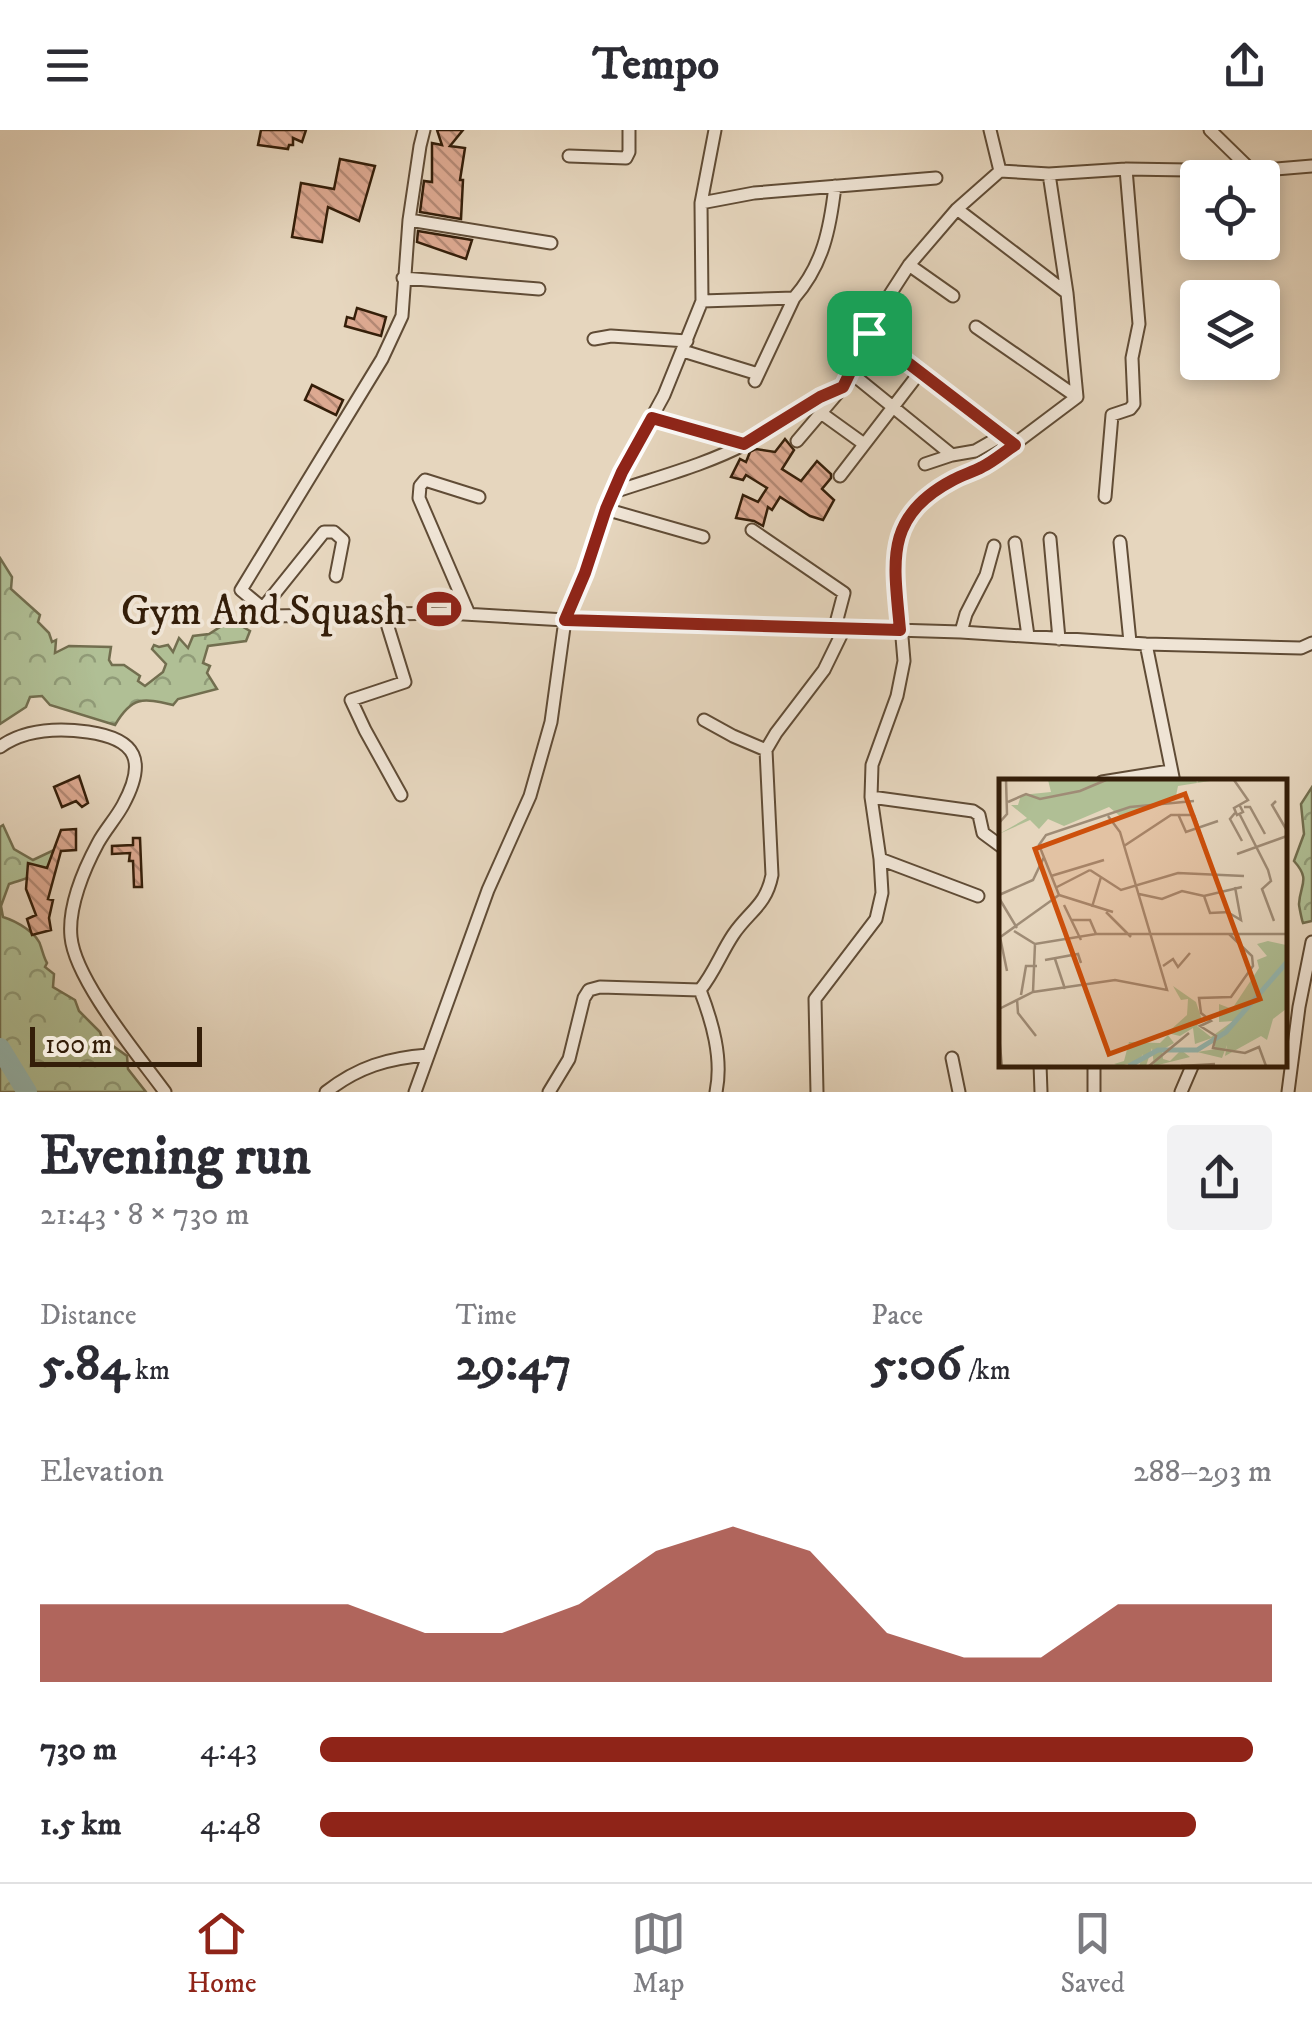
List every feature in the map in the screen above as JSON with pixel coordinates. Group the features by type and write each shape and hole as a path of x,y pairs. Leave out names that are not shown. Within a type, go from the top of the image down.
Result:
{"street":[{"path":"424,130 409,220 402,316 382,359 241,590 272,616 469,614 961,632 1146,644 1301,648 1312,643"},
{"path":"569,156 626,158 629,130"},
{"path":"415,1092 488,890 530,796 551,722 565,620 606,509 652,418 702,301 701,203 715,130"},
{"path":"990,130 1000,171"},
{"path":"1210,130 1242,160"},
{"path":"1280,168 1312,166"},
{"path":"1105,497 1112,415 1134,404 1132,358 1138,324 1126,169"},
{"path":"798,441 843,387 887,298 910,265 957,209 1000,171 1049,174 1180,169"},
{"path":"1049,174 1067,293 1077,397"},
{"path":"701,203 754,193 936,178"},
{"path":"594,339 610,336 685,346 757,378 794,298 824,250 835,186"},
{"path":"957,209 1067,293"},
{"path":"409,220 551,243"},
{"path":"910,265 954,296"},
{"path":"404,278 539,289"},
{"path":"702,301 794,298"},
{"path":"976,327 1077,397"},
{"path":"869,333 1015,445"},
{"path":"840,476 920,372"},
{"path":"851,373 952,454"},
{"path":"614,492 744,444 843,387"},
{"path":"817,1092 815,999 876,919 882,893 871,797 872,764 897,696 904,661 895,554 900,532 928,495 984,466 1077,397"},
{"path":"820,413 864,444"},
{"path":"652,418 744,444"},
{"path":"925,464 975,451 1003,436"},
{"path":"469,614 419,498 420,486 424,480 479,497"},
{"path":"606,509 703,537"},
{"path":"700,990 712,976 731,938 768,892 772,875 766,750 824,670 840,627 844,592 752,530"},
{"path":"262,608 324,532 334,532 343,540 336,576"},
{"path":"1050,539 1059,638"},
{"path":"1120,542 1130,642"},
{"path":"1015,543 1028,636"},
{"path":"961,632 994,546"},
{"path":"384,614 405,682 352,700 402,795"},
{"path":"1137,779 1172,776 1146,644"},
{"path":"704,720 766,750"},
{"path":"0,747 20,735 78,731 103,734 125,743 132,751 136,767 125,802 99,842 76,894 70,938 84,980 164,1092"},
{"path":"871,797 973,811 979,815 982,833 999,845"},
{"path":"880,859 978,896"},
{"path":"1288,1092 1312,942"},
{"path":"549,1092 569,1059 589,990 700,990"},
{"path":"700,990 714,1036 716,1092"},
{"path":"326,1092 348,1075 397,1057 428,1054"},
{"path":"952,1058 958,1092"},
{"path":"1040,1067 1041,1092"},
{"path":"1181,1092 1192,1067"}],"green space":[{"path":"0,558 12,577 11,589 40,615 38,622 52,642 56,640 55,653 69,646 111,647 112,665 124,665 140,676 138,681 145,686 163,672 166,664 152,649 154,645 168,645 173,652 179,638 188,648 193,636 209,634 231,620 250,631 246,641 208,646 203,663 210,666 207,673 217,689 178,699 173,705 153,701 133,704 115,725 50,705 42,696 30,697 26,707 0,724"},
{"path":"1312,787 1312,921 1303,923 1299,904 1303,878 1294,861 1304,834 1301,804"},
{"path":"3,825 14,849 33,860 54,850 54,865 9,884 1,906 3,917 36,937 47,963 45,967 54,974 53,987 75,1000 79,1011 102,1038 127,1056 128,1069 146,1092 0,1092 0,827"}],"building":[{"path":"261,130 306,130 302,142 293,138 288,149 258,145"},
{"path":"437,130 463,130 450,146 465,148 460,180 461,219 420,212 424,181 432,182 432,143 442,145"},
{"path":"340,159 375,166 359,221 328,207 322,242 292,237 301,183 334,189"},
{"path":"418,231 472,240 466,259 417,242"},
{"path":"357,308 386,317 381,336 345,326 347,317 354,319"},
{"path":"312,385 343,400 336,415 305,400"},
{"path":"785,439 794,450 782,469 801,481 817,461 831,474 822,489 834,500 823,520 780,497 772,510 768,507 763,526 736,518 743,495 758,502 767,488 746,475 743,480 731,477 740,459 746,462 756,449 775,452"},
{"path":"79,776 88,803 82,807 76,801 62,807 54,787"},
{"path":"76,829 76,850 61,851 48,899 53,900 51,930 32,935 27,919 36,915 26,889 28,863 47,868 61,830"},
{"path":"133,838 140,838 142,887 134,887 130,853 112,854 112,846 133,845"}],"waterway":[{"path":"0,1048 27,1092"}],"place":[{"name":"Gym And Squash","path":"439,609"}],"route":[{"path":"869,333 1015,445 928,495 913,511 900,532 895,554 900,630 565,620 606,509 652,418 744,444 843,387 869,333"}]}
